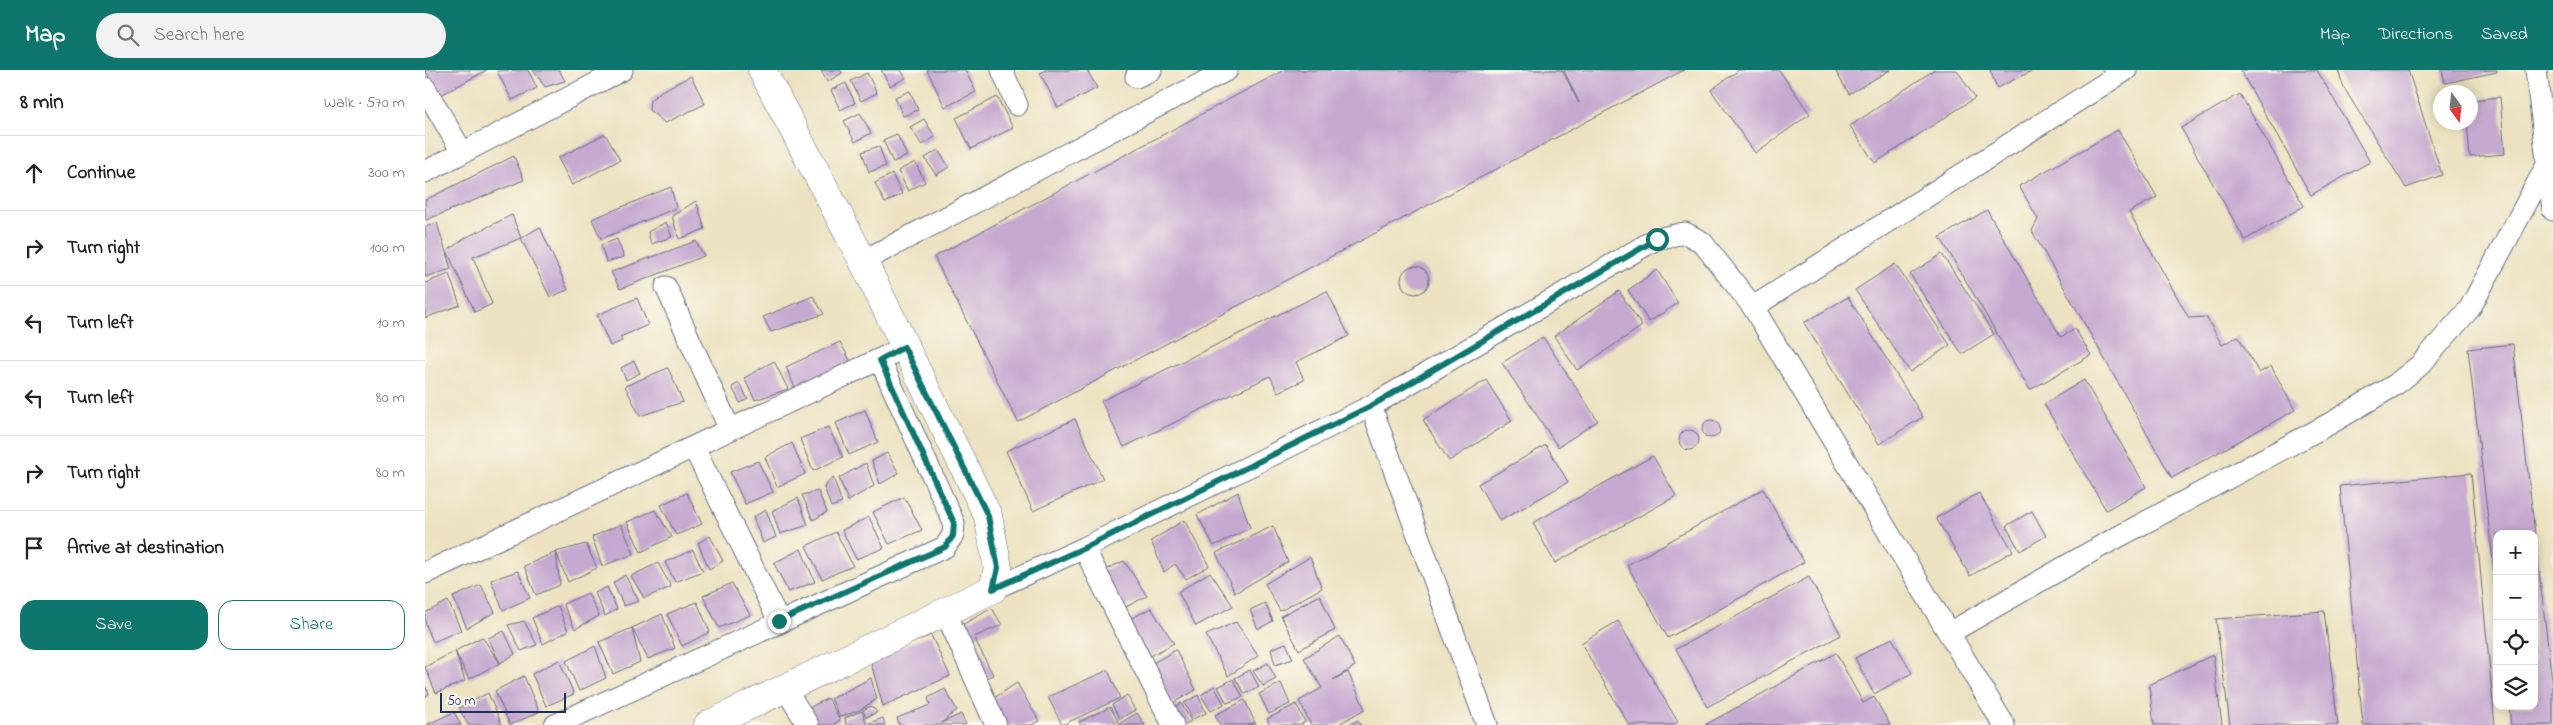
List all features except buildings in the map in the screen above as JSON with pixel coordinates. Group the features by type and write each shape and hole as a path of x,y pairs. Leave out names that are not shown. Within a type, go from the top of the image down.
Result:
{"main road":[{"path":"707,725 734,719 785,688 993,589 998,568 988,516 863,261 762,70"}],"street":[{"path":"425,172 622,70"},
{"path":"1003,70 1017,106"},
{"path":"863,261 1227,70"},
{"path":"1753,307 2127,70"},
{"path":"2536,70 2553,210"},
{"path":"425,88 463,152"},
{"path":"1949,633 2103,545 2331,423 2395,384 2420,365 2470,308 2547,165"},
{"path":"993,589 1084,548 1371,406 1657,239 1685,233 1702,242 1753,307 2004,725"},
{"path":"666,287 730,430"},
{"path":"425,573 694,448 904,347"},
{"path":"555,725 779,621 945,547 953,536 954,523 880,360"},
{"path":"1371,406 1487,725"},
{"path":"694,448 779,621"},
{"path":"1084,548 1173,725"},
{"path":"945,612 996,725"},
{"path":"785,688 808,725"}],"route":[{"path":"779,621 945,547 953,536 954,523 880,360 904,347 988,516 998,568 993,589 1084,548 1371,406 1657,239"}]}
